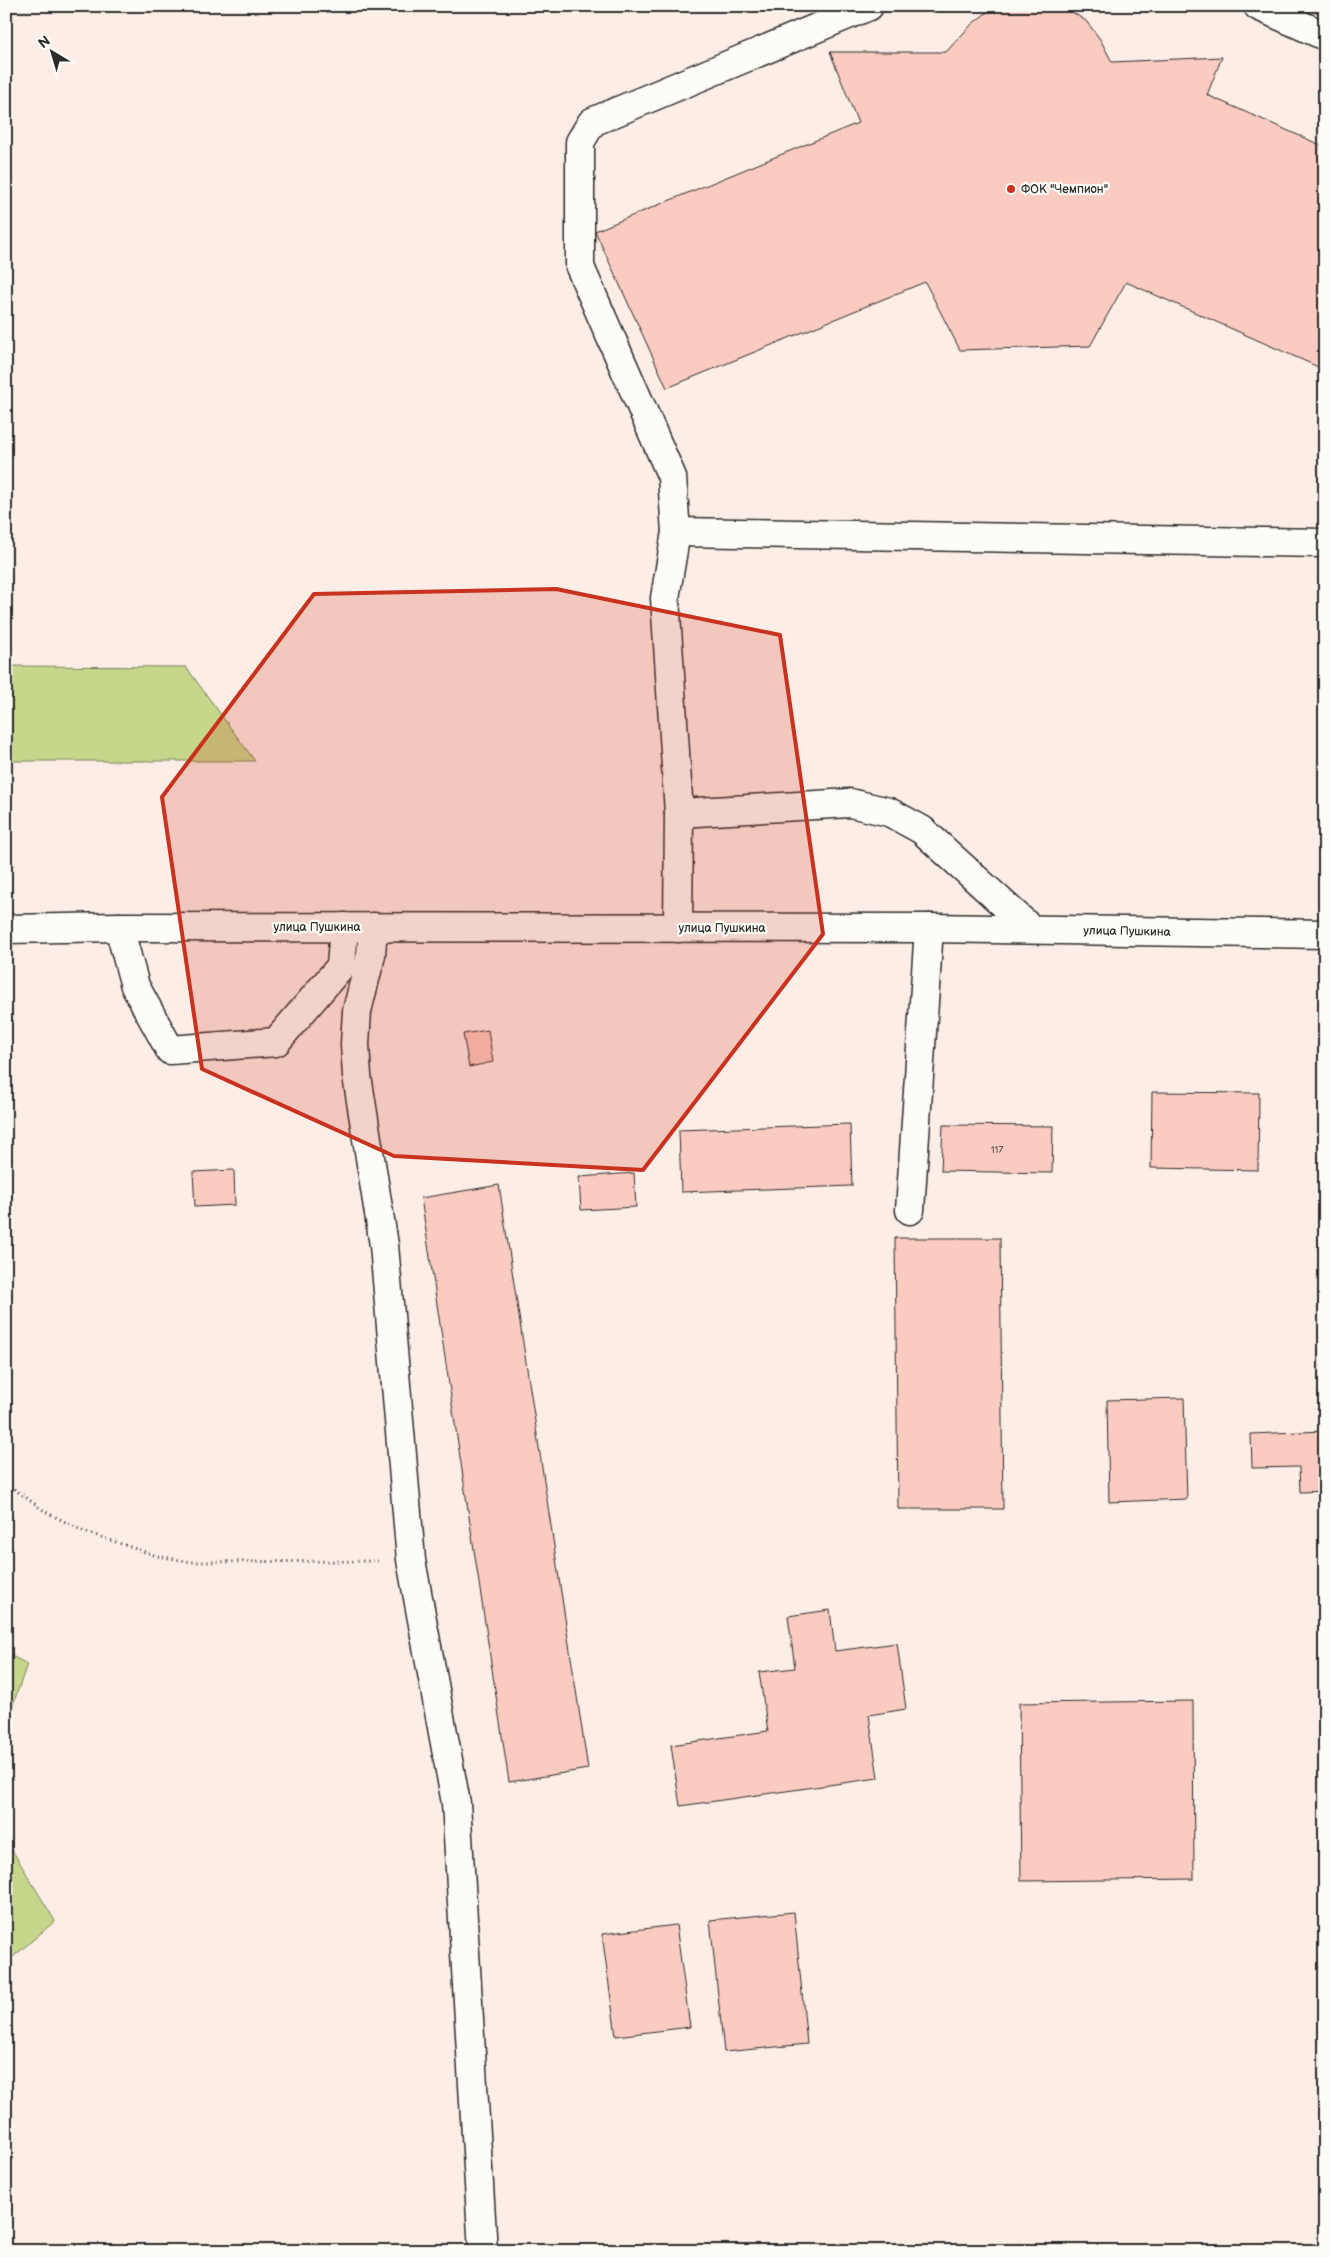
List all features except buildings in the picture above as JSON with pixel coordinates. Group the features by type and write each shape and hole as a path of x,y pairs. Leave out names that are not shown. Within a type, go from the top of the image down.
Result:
{"street":[{"path":"678,928 679,813 665,598 676,532 672,477 580,267 580,142 592,122 869,6"},
{"path":"1258,6 1325,36"},
{"path":"676,532 1325,543"},
{"path":"679,813 850,803 889,812 922,830 1031,929"},
{"path":"119,927 135,986 170,1050 276,1042 341,966 344,927"},
{"name":"улица Пушкина","path":"6,929 119,927 929,928 1325,934"},
{"path":"373,927 371,955 357,1011 355,1044 357,1076 384,1245 411,1560 456,1804 483,2251"},
{"path":"910,1210 929,928"}],"path":[{"path":"6,1483 46,1512 83,1531 122,1546 157,1556 192,1562 411,1560"}],"highlighted area":[{"path":"556,589 780,635 823,934 643,1170 394,1156 202,1069 162,797 314,594"}],"green space":[{"path":"6,666 186,667 255,761 6,761"},
{"path":"6,1653 27,1664 6,1725"},
{"path":"6,1840 55,1921 6,1963"}],"place":[{"name":"ФОК \"Чемпион\"","path":"1011,189"}]}
